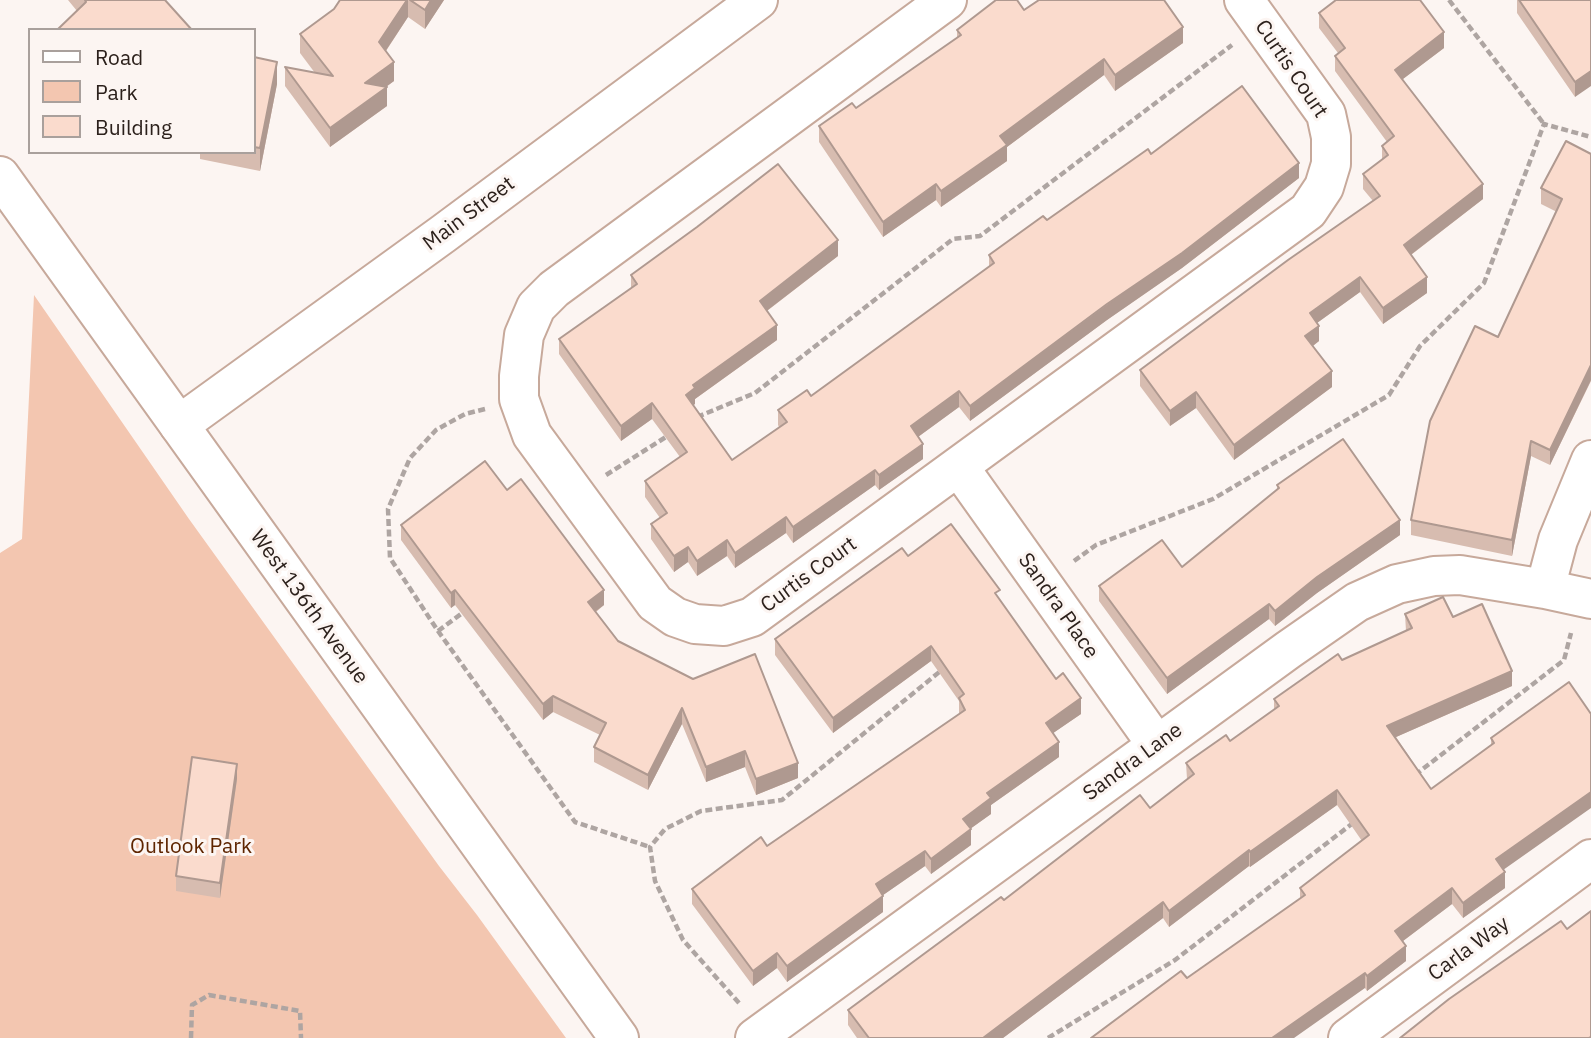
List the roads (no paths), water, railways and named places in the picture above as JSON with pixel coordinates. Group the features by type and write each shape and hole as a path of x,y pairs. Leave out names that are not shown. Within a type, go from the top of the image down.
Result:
{"street":[{"name":"Main Street","path":"179,425 758,0"},
{"name":"Curtis Court","path":"947,0 554,289 536,307 524,334 519,399 532,435 655,603 675,617 695,624 724,626 752,617 1308,211 1324,187 1331,164 1331,136 1326,114 1252,12"},
{"name":"West 136th Avenue","path":"0,176 619,1038"},
{"path":"1572,595 1558,540 1591,460"},
{"name":"Sandra Place","path":"959,467 1157,745"},
{"name":"Sandra Lane","path":"755,1038 1357,602 1397,584 1434,576 1460,575 1572,595"},
{"name":"Carla Way","path":"1348,1038 1591,859"}],"park label":[{"name":"Outlook Park","path":"191,847"}]}
